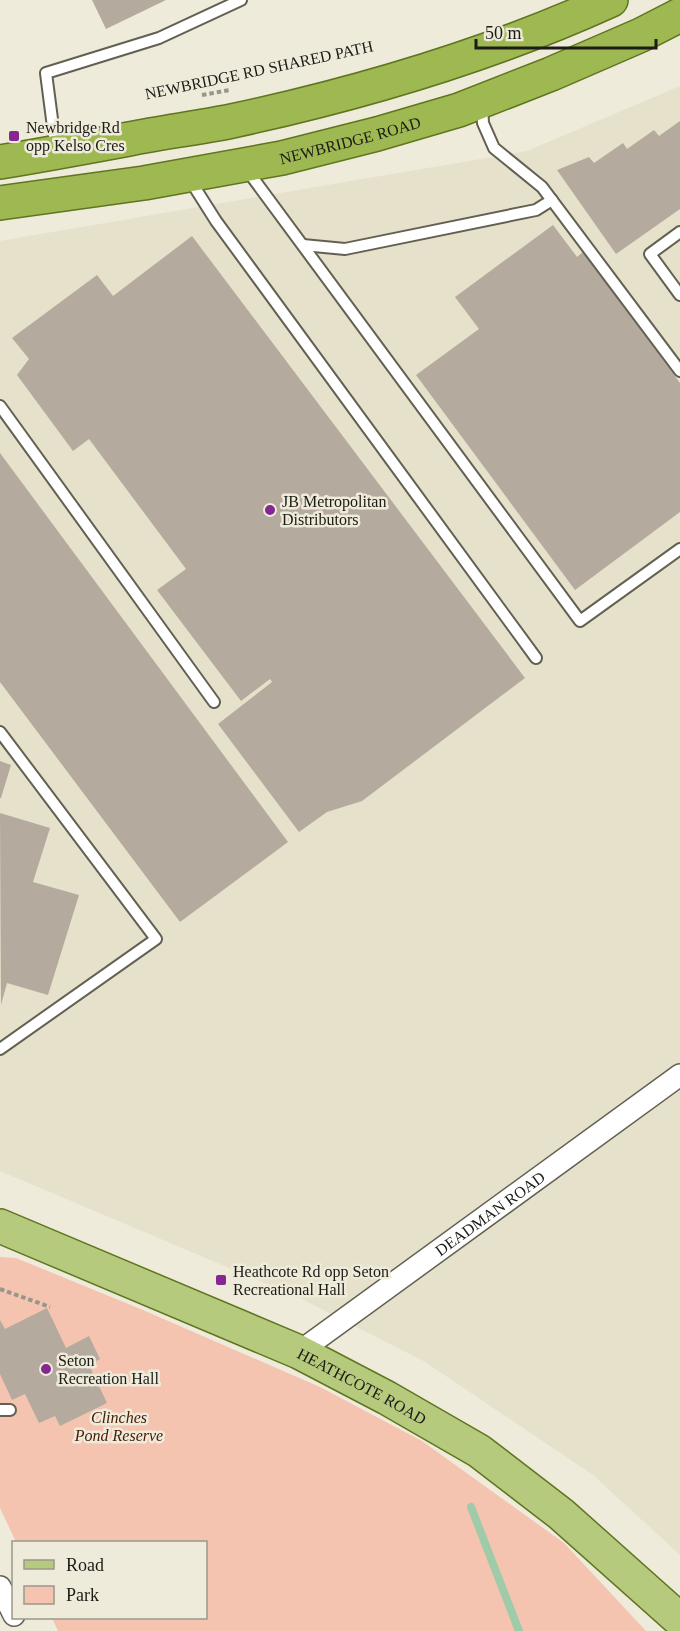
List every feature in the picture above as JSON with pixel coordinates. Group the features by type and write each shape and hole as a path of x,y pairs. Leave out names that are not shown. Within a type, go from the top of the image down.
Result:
{"highway":[{"path":"0,162 231,121 347,93 466,58 572,13 611,0"},
{"name":"NEWBRIDGE ROAD","path":"0,202 144,183 282,158 377,134 459,110 551,74 641,35 680,15"}],"main road":[{"name":"HEATHCOTE ROAD","path":"0,1226 299,1352 387,1398 479,1451 561,1514 680,1620"}],"street":[{"name":"DEADMAN ROAD","path":"299,1352 680,1075"},
{"path":"0,1587 12,1612"}],"lane":[{"path":"56,153 46,73 159,38 241,0"},
{"path":"482,101 483,123 494,148 542,187 680,371"},
{"path":"243,165 580,621 680,549"},
{"path":"187,175 216,221 536,658"},
{"path":"303,245 345,249 536,210 552,200"},
{"path":"680,232 650,254 680,295"},
{"path":"0,406 214,702"},
{"path":"0,732 156,939 0,1049"}],"path":[{"name":"NEWBRIDGE RD SHARED PATH","path":"197,96 232,90"},
{"path":"0,1289 50,1307"}],"shaded area":[{"path":"680,86 680,1555 593,1475 425,1362 298,1297 0,1171 0,241 527,151"}],"green space":[{"name":"Clinches Pond Reserve","path":"0,1257 16,1258 320,1387 422,1441 564,1543 646,1631 58,1631 52,1619 207,1619 207,1541 16,1541 0,1508"}],"building":[{"path":"92,0 166,0 106,29"},
{"path":"680,121 680,209 616,254 557,170 589,157 594,163 623,143 627,149 654,130 659,136"},
{"path":"553,225 577,257 583,252 680,383 680,512 575,590 416,375 479,329 455,297"},
{"name":"JB Metropolitan Distributors","path":"192,236 525,678 362,801 327,812 299,832 218,724 272,682 270,679 241,701 157,590 186,569 89,439 73,451 17,375 29,359 12,338 97,275 113,296"},
{"path":"0,453 288,842 180,922 0,682"},
{"path":"0,761 11,765 1,798 0,798"},
{"path":"0,813 50,828 33,882 79,895 48,995 7,983 1,1005"},
{"name":"Seton Recreation Hall","path":"47,1308 66,1348 89,1336 100,1359 89,1365 107,1403 60,1426 55,1416 39,1423 25,1394 12,1400 0,1374 0,1320 5,1329"}],"waterway":[{"path":"471,1507 519,1631"}],"place":[{"name":"Newbridge Rd opp Kelso Cres","path":"14,136"},
{"name":"JB Metropolitan Distributors","path":"270,510"},
{"name":"Heathcote Rd opp Seton Recreational Hall","path":"221,1280"},
{"name":"Seton Recreation Hall","path":"46,1369"}]}
